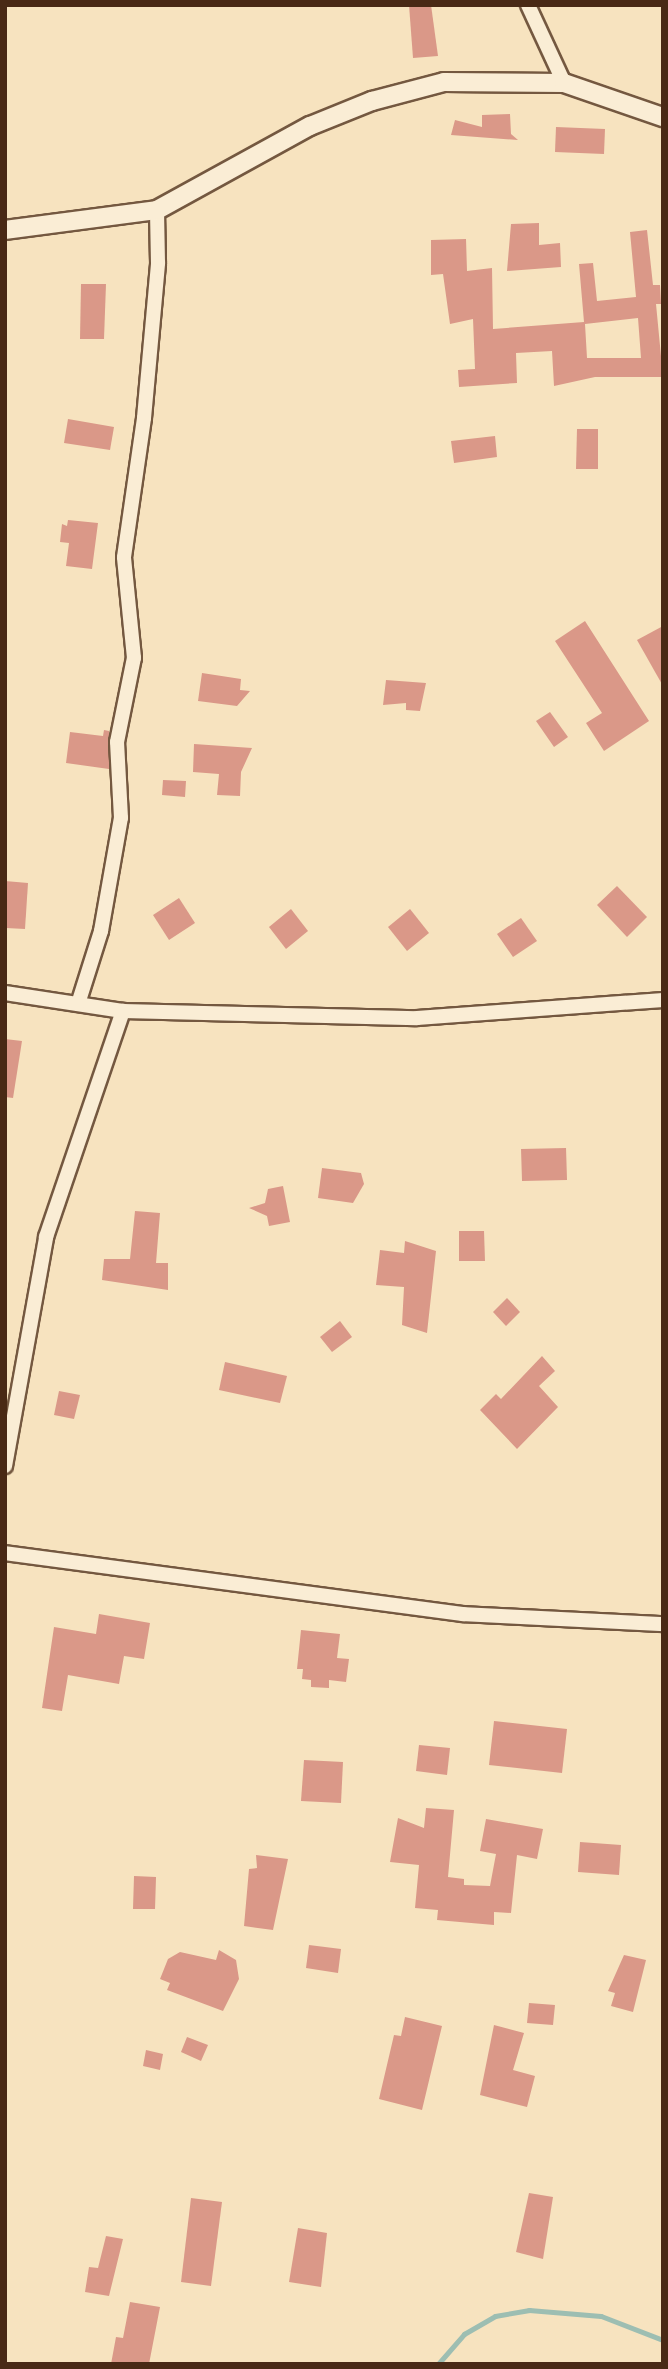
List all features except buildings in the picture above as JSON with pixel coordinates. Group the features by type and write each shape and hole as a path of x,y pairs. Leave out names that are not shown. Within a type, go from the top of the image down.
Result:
{"street":[{"path":"528,5 564,83"},
{"path":"5,230 157,211 310,126 372,101 444,82 564,83 663,117"},
{"path":"78,1004 101,931 121,818 118,732 134,658 124,557 146,392 157,211"},
{"path":"5,993 123,1011 417,1018 663,1000"},
{"path":"5,1466 46,1237 123,1011"},
{"path":"5,1553 463,1614 663,1625"}],"waterway":[{"path":"438,2364 464,2334 495,2316 529,2310 601,2316 663,2340"}]}
